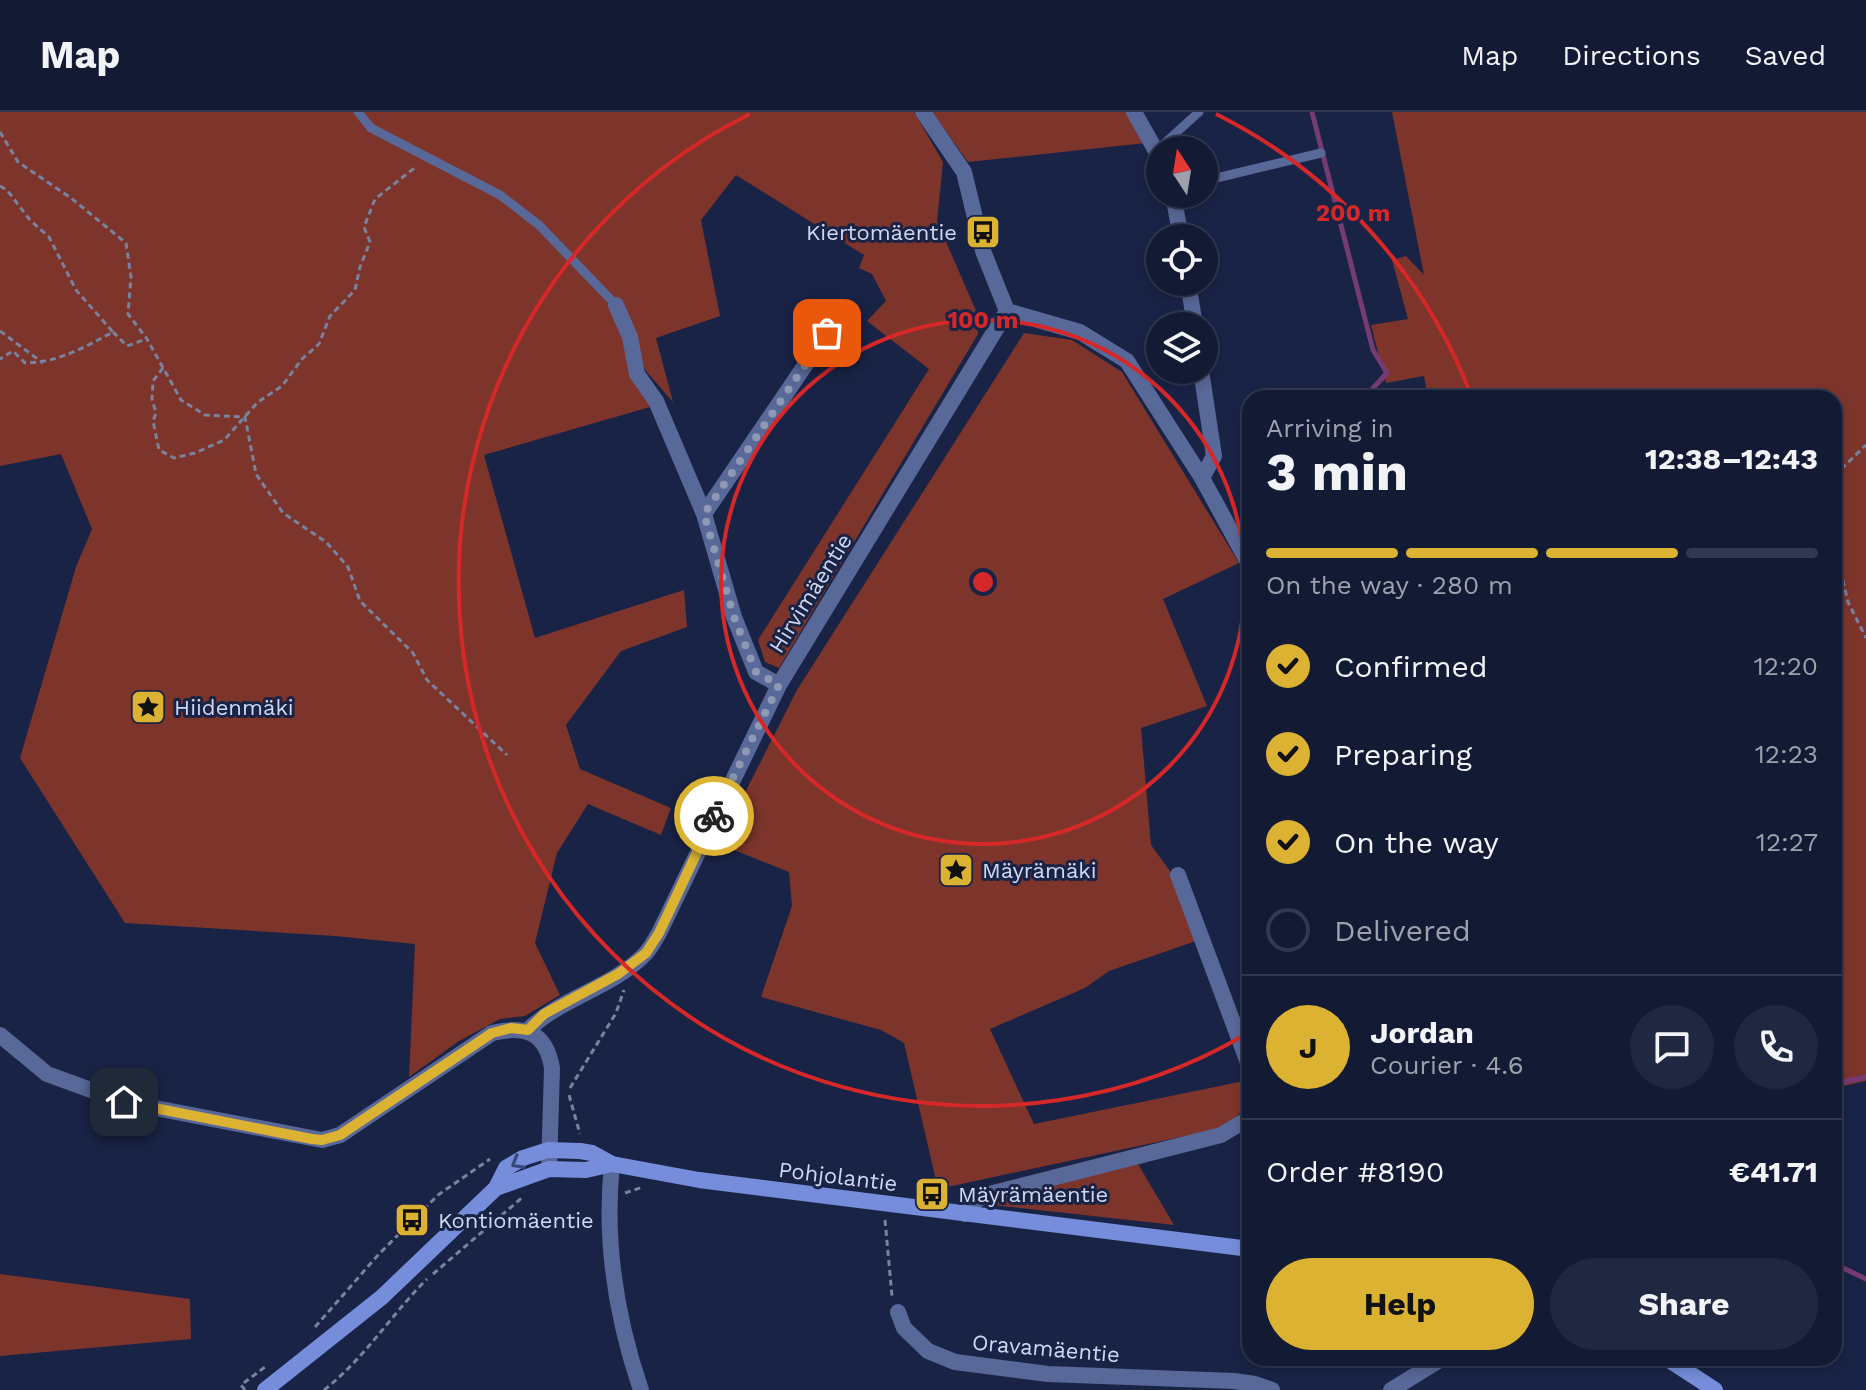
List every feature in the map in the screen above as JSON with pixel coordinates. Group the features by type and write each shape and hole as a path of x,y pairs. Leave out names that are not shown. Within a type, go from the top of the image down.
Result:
{"street":[{"path":"923,112 964,172 983,251 1007,311 1080,332 1127,361 1202,478 1242,551"},
{"path":"1134,112 1148,136"},
{"path":"616,305 630,337 637,374 656,401 704,514 734,617 756,672 779,685"},
{"name":"Hirvimäentie","path":"528,1030 544,1014 618,974 646,953 659,933 779,685 1007,311"},
{"path":"704,514 827,333"},
{"path":"1202,478 1214,456 1203,384"},
{"path":"1178,875 1242,1047"},
{"path":"0,1035 47,1074 124,1102 322,1140 340,1135 492,1033 511,1028 528,1030 550,1054 549,1169"},
{"path":"965,1214 978,1199 993,1193 1221,1135 1242,1122"},
{"name":"Pohjolantie","path":"265,1390 382,1297 496,1188 506,1168 523,1158 548,1150 592,1153 612,1164 699,1180 1242,1248"},
{"path":"612,1164 611,1248 617,1302 624,1340 641,1390"},
{"name":"Pohjolantie","path":"496,1188 549,1169 586,1170 612,1164"},
{"name":"Oravamäentie","path":"898,1312 904,1328 928,1351 955,1362 1048,1374 1234,1381 1272,1390"},
{"path":"1391,1390 1430,1366"},
{"path":"1678,1366 1715,1390"}],"lane":[{"path":"358,112 371,128 500,195 539,225 616,305"},
{"path":"1176,136 1199,112"},
{"path":"1218,178 1321,153"}],"path":[{"path":"0,135 18,162 71,198 126,243 131,277 128,314 147,339 181,400 205,415 245,417"},
{"path":"163,368 153,381 152,399 159,450 174,458 195,453 224,440 258,402 282,386 302,359 319,344 330,316 355,290 370,242 364,227 375,199 427,159"},
{"path":"0,186 49,237 76,290 113,332 127,346 147,339"},
{"path":"0,331 43,363"},
{"path":"0,359 13,351 25,363 43,363 81,349 113,332"},
{"path":"245,417 256,474 283,513 326,542 348,567 360,601 413,653 427,680 507,755"},
{"path":"1842,468 1866,445"},
{"path":"1842,576 1848,602 1866,638"},
{"path":"580,1135 571,1106 570,1084 616,1013 626,987"},
{"path":"311,1331 379,1254 438,1195 494,1157"},
{"path":"324,1390 353,1366 399,1307 432,1275 531,1191"},
{"path":"887,1205 884,1227 892,1295 898,1312"},
{"path":"245,1390 241,1385 265,1367"}],"shaded area":[{"path":"0,112 914,112 943,162 937,221 977,313 978,334 779,668 765,662 758,640 929,369 867,321 886,301 872,274 859,268 864,255 736,175 701,220 720,316 656,338 673,402 646,371 620,312 650,407 484,455 535,638 684,590 687,627 621,651 566,725 580,769 671,808 661,835 588,804 557,853 535,943 560,995 525,1016 500,1019 459,1041 409,1077 415,944 125,923 20,758 76,567 92,529 61,454 0,466"},
{"path":"932,112 1128,112 1146,143 968,162"},
{"path":"1392,112 1866,112 1866,1081 1842,1086 1842,390 1427,390 1424,376 1386,383 1371,325 1408,319 1392,260 1406,256 1424,275"},
{"path":"1024,333 1072,340 1122,372 1239,563 1163,599 1207,706 1141,728 1151,845 1173,875 1196,941 1109,971 1085,988 990,1029 1034,1124 1242,1081 1242,1110 1218,1129 938,1189 904,1043 881,1030 761,997 792,906 789,872 719,844 797,690"},
{"path":"1138,1164 1174,1225 993,1205 990,1200"},
{"path":"0,1274 190,1299 191,1339 0,1356"}],"waterway":[{"path":"1312,112 1373,350 1387,373 1371,390"},
{"path":"1842,1082 1866,1077"},
{"path":"1842,1267 1866,1279"}],"way so far":[{"path":"714,816 779,685 756,672 734,617 704,514 827,333"}],"place":[{"name":"Kiertomäentie","path":"983,232"},
{"name":"Hiidenmäki","path":"148,707"},
{"name":"Mäyrämäki","path":"956,870"},
{"name":"Mäyrämäentie","path":"932,1194"},
{"name":"Kontiomäentie","path":"412,1220"}],"route":[{"path":"124,1102 312,1139 322,1140 340,1135 492,1033 511,1028 528,1030 544,1014 618,974 646,953 659,933 714,816"}]}
